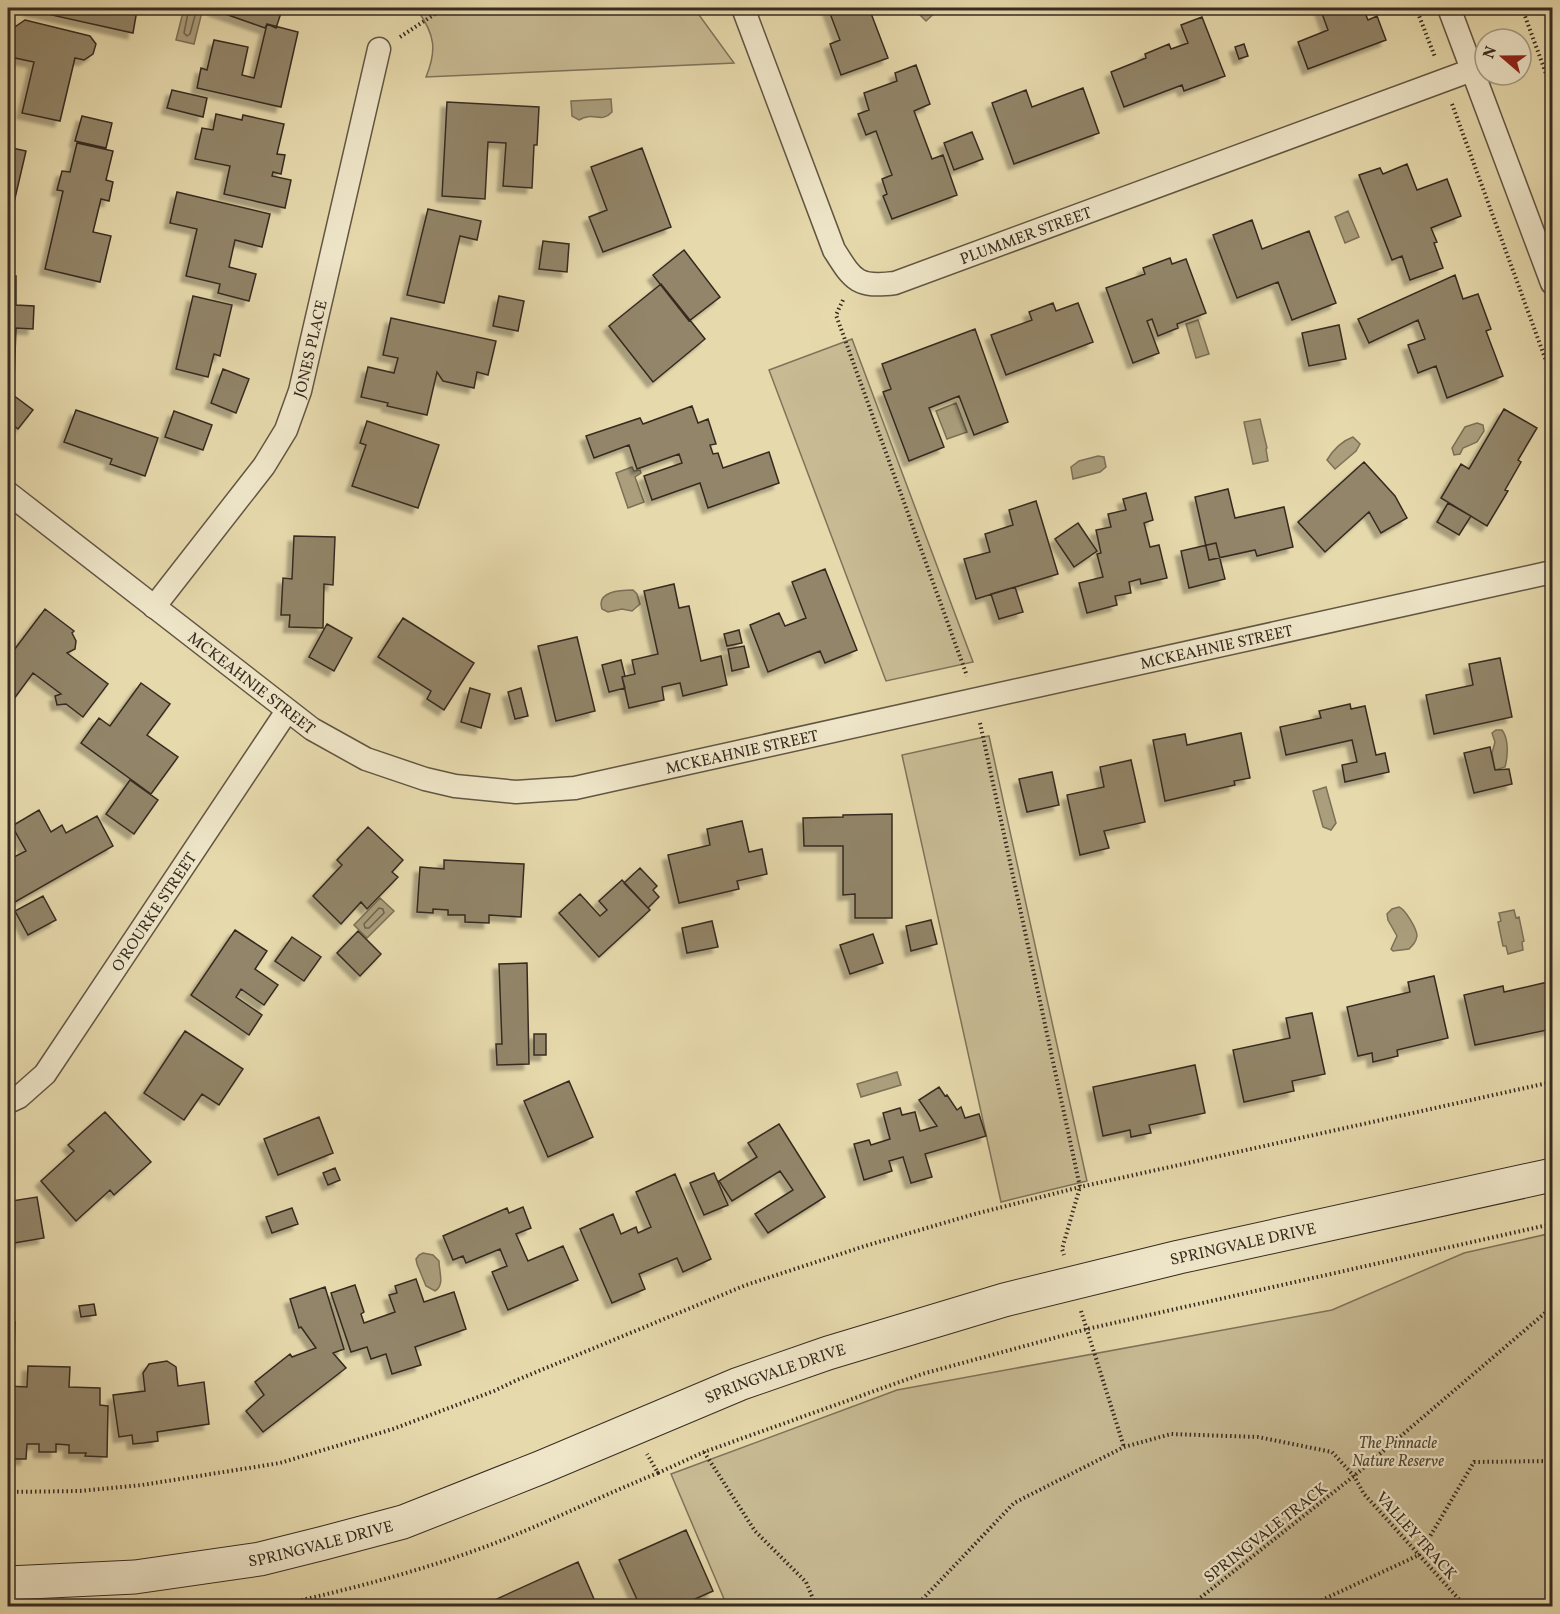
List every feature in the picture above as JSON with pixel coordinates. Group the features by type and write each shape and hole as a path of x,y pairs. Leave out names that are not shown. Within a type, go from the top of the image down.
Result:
{"main road":[{"name":"SPRINGVALE DRIVE","path":"8,1583 135,1576 260,1559 403,1522 542,1467 739,1384 828,1353 1004,1300 1072,1283 1179,1257 1552,1175"}],"street":[{"name":"PLUMMER STREET","path":"743,8 834,250 852,278 875,286 895,283 1472,70"},
{"path":"1449,8 1552,283"},
{"name":"JONES PLACE","path":"154,607 264,465 286,430 300,391 379,49"},
{"name":"MCKEAHNIE STREET","path":"8,493 312,729 366,759 425,779 455,786 516,792 575,788 1552,572"},
{"name":"O'ROURKE STREET","path":"8,1102 19,1097 45,1074 287,711"}],"path":[{"path":"379,49 444,8"},
{"path":"1416,8 1552,377"},
{"path":"1522,8 1552,90"},
{"path":"836,315 975,700 1080,1187 1062,1249 1124,1447"},
{"path":"8,1492 80,1491 142,1485 280,1463 393,1430 494,1391 746,1285 879,1242 1080,1187 1552,1082"},
{"path":"275,1606 355,1588 488,1546 704,1452 922,1374 1087,1329 1552,1224"},
{"name":"SPRINGVALE TRACK","path":"1190,1606 1354,1476 1552,1306"},
{"path":"633,1428 658,1473"},
{"name":"VALLEY TRACK","path":"916,1606 1014,1503 1124,1447 1171,1434 1258,1437 1332,1452 1354,1476 1364,1494 1465,1606"},
{"path":"704,1452 754,1531 806,1582 816,1606"},
{"path":"1309,1606 1419,1556 1474,1462 1552,1461"}],"green space":[{"path":"422,8 694,8 734,63 426,77 433,51 431,35 418,11"},
{"path":"852,339 973,662 886,681 769,370"},
{"path":"989,736 1087,1181 1001,1202 902,755"},
{"name":"The Pinnacle Nature Reserve","path":"1552,1233 1552,1606 727,1606 671,1474 897,1390 1332,1310 1464,1253"}],"water":[{"path":"184,8 203,8 194,44 176,40"},
{"path":"913,8 940,8 926,21"},
{"path":"611,99 612,112 604,117 579,120 572,116 571,101"},
{"path":"1348,211 1359,237 1345,243 1335,217"},
{"path":"1198,320 1209,354 1196,358 1186,324"},
{"path":"956,403 967,432 947,439 936,411"},
{"path":"1260,419 1268,461 1253,464 1244,422"},
{"path":"1477,423 1483,425 1484,431 1477,442 1463,448 1460,454 1454,455 1452,448 1465,427"},
{"path":"1353,437 1360,444 1356,451 1335,469 1327,460 1338,446"},
{"path":"1098,456 1104,457 1106,467 1100,472 1073,479 1071,467 1079,461"},
{"path":"632,467 634,471 640,470 641,473 635,477 644,502 628,508 616,473"},
{"path":"633,590 640,604 632,611 622,609 608,612 602,609 601,603 606,595 616,591"},
{"path":"1502,730 1504,734 1507,753 1505,767 1495,770 1492,753 1495,742 1492,733"},
{"path":"1326,787 1336,823 1331,830 1323,827 1313,791"},
{"path":"380,898 394,911 367,938 354,925"},
{"path":"1399,907 1410,920 1417,936 1409,949 1393,951 1391,949 1397,936 1387,914"},
{"path":"1514,910 1516,918 1519,917 1524,941 1522,942 1523,950 1508,954 1506,946 1503,946 1498,922 1501,921 1499,913"},
{"path":"897,1072 901,1085 861,1097 857,1084"},
{"path":"423,1253 433,1255 439,1261 441,1282 435,1291 426,1286 417,1264 416,1259"}],"building":[{"path":"29,8 137,10 133,33 29,10"},
{"path":"215,8 266,8 281,13 276,28 267,24 265,28 214,10"},
{"path":"828,8 869,8 888,58 841,75 830,44 840,40"},
{"path":"1320,8 1363,8 1368,20 1377,16 1386,40 1308,69 1298,42 1328,30"},
{"path":"1202,17 1225,76 1184,91 1182,85 1124,107 1111,72 1146,58 1145,54 1169,44 1171,49 1188,43 1181,25"},
{"path":"25,20 90,36 96,44 93,54 84,60 75,58 60,121 22,113 34,62 15,58 8,46 12,29"},
{"path":"267,24 298,32 281,107 197,88 201,68 207,70 214,40 248,47 242,75 254,78"},
{"path":"1244,44 1248,56 1239,59 1235,47"},
{"path":"916,65 930,104 914,111 932,159 943,155 957,195 892,219 883,196 887,194 882,179 892,175 876,131 866,135 858,114 869,110 864,93 897,81 895,73"},
{"path":"1083,88 1099,133 1014,164 992,103 1026,90 1032,107"},
{"path":"172,90 207,98 203,117 167,108"},
{"path":"447,102 539,107 532,188 503,186 506,143 488,142 485,199 442,196"},
{"path":"216,114 242,120 243,115 284,124 277,154 285,155 281,174 273,172 272,176 291,180 285,208 224,194 230,166 195,159 202,128 213,130"},
{"path":"82,116 112,123 106,148 75,141"},
{"path":"972,132 983,159 954,170 944,143"},
{"path":"77,143 113,151 106,180 113,182 109,201 101,199 93,232 111,236 100,282 45,269 63,191 57,190 62,171 70,172"},
{"path":"8,147 26,151 9,224 8,224"},
{"path":"642,148 671,227 603,252 589,217 607,210 591,167"},
{"path":"1407,164 1417,190 1447,179 1461,216 1431,228 1443,268 1410,280 1402,256 1392,260 1359,175 1380,168 1383,174"},
{"path":"177,192 270,214 262,247 235,240 229,267 256,274 249,301 218,293 220,284 186,276 197,229 170,223"},
{"path":"428,209 481,221 477,240 460,236 444,303 407,295"},
{"path":"1252,220 1262,249 1309,231 1336,303 1292,320 1278,282 1237,298 1213,235"},
{"path":"543,241 569,244 567,272 539,269"},
{"path":"684,250 720,297 689,321 653,275"},
{"path":"1170,258 1172,264 1186,259 1206,313 1177,324 1178,328 1158,336 1152,319 1147,321 1159,353 1133,363 1106,288 1145,274 1143,268"},
{"path":"1455,275 1463,299 1478,294 1491,329 1486,331 1503,376 1447,398 1436,366 1418,373 1408,345 1425,339 1418,320 1369,343 1358,319"},
{"path":"8,276 16,276 16,305 34,306 33,329 16,328 14,382 8,382"},
{"path":"661,284 705,339 653,382 609,326"},
{"path":"193,296 232,305 220,356 214,354 208,377 176,369"},
{"path":"499,296 524,301 518,331 493,326"},
{"path":"1053,303 1056,311 1078,303 1093,342 1006,375 991,335 1032,320 1029,312"},
{"path":"391,318 496,341 488,375 477,372 474,388 443,381 437,372 427,415 387,406 388,403 361,397 368,367 394,373 398,358 383,355"},
{"path":"1339,325 1346,359 1309,366 1302,333"},
{"path":"975,329 1008,422 974,435 959,396 929,408 944,447 909,461 883,392 891,389 882,364"},
{"path":"223,369 249,379 236,413 211,403"},
{"path":"13,395 33,410 18,429 8,421 8,403"},
{"path":"692,406 698,423 708,419 716,444 710,445 713,454 718,453 723,468 769,452 779,483 708,508 700,483 652,500 644,476 682,463 679,454 637,469 629,445 594,458 586,436 640,418 643,424"},
{"path":"1504,409 1537,428 1518,460 1521,462 1505,490 1508,491 1487,526 1441,498 1461,464 1469,469"},
{"path":"76,410 158,438 145,476 110,464 112,459 64,442"},
{"path":"174,411 212,425 203,450 165,437"},
{"path":"367,421 439,445 418,508 352,486 366,445 360,443"},
{"path":"1364,462 1395,496 1407,518 1381,533 1369,512 1325,552 1298,522"},
{"path":"1228,489 1235,518 1284,507 1293,547 1257,556 1255,550 1209,560 1195,497"},
{"path":"1146,493 1153,520 1144,523 1150,547 1159,545 1167,578 1141,584 1140,579 1129,582 1131,593 1115,596 1117,605 1087,613 1079,583 1103,577 1097,554 1101,553 1096,530 1111,527 1108,514 1126,510 1123,499"},
{"path":"1036,501 1058,574 976,599 964,559 990,552 985,534 1013,525 1009,510"},
{"path":"1448,503 1471,516 1459,535 1437,522"},
{"path":"1078,523 1097,551 1074,567 1055,539"},
{"path":"294,536 335,537 333,585 324,584 323,628 289,627 290,615 281,615 283,578 292,579"},
{"path":"1216,543 1225,579 1189,588 1181,551"},
{"path":"825,569 857,650 825,663 820,651 768,672 750,625 779,613 785,626 806,618 792,582"},
{"path":"674,584 679,608 689,606 701,661 721,656 727,685 683,696 680,683 662,687 664,700 629,708 622,677 635,674 632,660 658,654 644,591"},
{"path":"1015,587 1023,612 999,619 991,594"},
{"path":"45,609 74,631 72,633 76,641 75,649 67,653 108,684 83,717 66,704 57,705 55,696 61,694 33,673 8,707 8,658"},
{"path":"403,618 474,663 444,710 427,699 431,691 378,657"},
{"path":"327,624 352,638 334,671 309,657"},
{"path":"739,630 742,643 727,646 724,634"},
{"path":"577,637 595,711 556,721 538,646"},
{"path":"744,646 749,667 732,671 728,649"},
{"path":"1500,658 1512,717 1434,734 1426,695 1473,685 1469,664"},
{"path":"621,660 625,688 609,692 602,665"},
{"path":"141,683 170,704 147,735 178,757 151,794 81,743 99,718 110,726"},
{"path":"470,688 490,694 481,728 461,722"},
{"path":"521,688 528,716 515,719 508,692"},
{"path":"1350,704 1351,709 1365,706 1376,755 1385,753 1389,772 1345,782 1342,765 1357,762 1352,740 1286,755 1280,727 1321,718 1319,711"},
{"path":"1241,733 1250,778 1234,781 1235,785 1165,801 1153,740 1185,734 1187,745"},
{"path":"1490,747 1495,770 1509,769 1512,784 1474,793 1464,753"},
{"path":"1131,760 1145,822 1104,831 1109,848 1080,855 1067,795 1104,787 1100,767"},
{"path":"1052,772 1059,805 1027,812 1019,779"},
{"path":"130,780 158,800 134,834 106,814"},
{"path":"39,810 51,832 62,825 66,833 97,816 113,846 8,906 8,860 26,851 12,826"},
{"path":"892,814 892,918 855,918 855,894 843,895 843,846 804,846 803,818"},
{"path":"742,821 749,852 762,849 767,874 737,881 739,889 679,903 668,855 710,845 707,829"},
{"path":"368,827 403,860 392,872 398,877 367,909 361,902 341,924 313,896 342,865 337,860"},
{"path":"444,860 524,864 521,917 489,915 489,923 465,922 465,915 448,915 448,910 433,909 433,913 417,912 420,867 444,869"},
{"path":"640,868 657,886 653,890 659,897 648,908 624,883"},
{"path":"622,880 650,910 599,957 559,913 580,894 600,916 607,910 599,901"},
{"path":"43,896 56,920 28,935 15,911"},
{"path":"931,920 937,944 911,951 906,926"},
{"path":"712,921 718,947 687,953 682,928"},
{"path":"235,930 267,951 255,969 278,985 264,1005 241,989 236,997 262,1015 249,1035 191,995"},
{"path":"358,931 381,954 360,976 337,953"},
{"path":"873,934 883,963 850,974 840,945"},
{"path":"292,937 321,957 304,981 275,961"},
{"path":"527,963 529,1064 497,1065 496,1044 502,1044 499,964"},
{"path":"1434,976 1448,1038 1397,1050 1398,1056 1373,1062 1372,1053 1358,1056 1347,1007 1410,992 1408,982"},
{"path":"1552,981 1552,1029 1475,1045 1464,995 1503,986 1504,992"},
{"path":"1312,1013 1325,1074 1292,1081 1294,1091 1244,1102 1233,1050 1290,1038 1286,1018"},
{"path":"185,1031 243,1069 219,1105 202,1094 184,1120 144,1093"},
{"path":"534,1034 546,1034 546,1055 534,1055"},
{"path":"1195,1065 1205,1113 1149,1125 1151,1133 1131,1137 1130,1130 1103,1136 1093,1087"},
{"path":"569,1081 593,1137 548,1157 524,1101"},
{"path":"939,1087 957,1110 961,1107 965,1118 979,1114 986,1136 925,1154 932,1177 911,1183 903,1157 889,1161 892,1171 864,1180 854,1144 869,1140 871,1145 890,1139 883,1113 900,1108 902,1115 915,1112 920,1131 937,1126 919,1100"},
{"path":"105,1112 151,1162 114,1195 110,1190 76,1221 41,1181 74,1151 68,1145"},
{"path":"319,1117 333,1153 278,1175 264,1139"},
{"path":"779,1124 825,1197 768,1233 755,1214 793,1190 780,1171 732,1201 719,1181 757,1157 748,1143"},
{"path":"335,1168 340,1180 328,1185 323,1173"},
{"path":"714,1173 728,1205 704,1215 690,1183"},
{"path":"675,1174 711,1259 683,1272 677,1258 639,1274 645,1289 612,1303 580,1229 613,1214 621,1234 636,1227 638,1233 651,1227 636,1192"},
{"path":"11,1195 12,1201 37,1197 44,1238 8,1244 8,1196"},
{"path":"523,1207 531,1228 516,1234 528,1261 563,1246 578,1280 508,1310 492,1272 507,1266 500,1249 466,1263 463,1256 453,1260 443,1236 507,1208 509,1213"},
{"path":"292,1208 298,1224 272,1233 266,1217"},
{"path":"416,1279 424,1302 454,1292 466,1329 415,1347 421,1365 392,1374 386,1354 371,1359 367,1347 351,1352 331,1293 355,1285 364,1312 361,1314 364,1323 395,1312 389,1295 397,1293 395,1286"},
{"path":"325,1287 344,1349 333,1353 346,1368 263,1432 246,1411 264,1395 255,1382 290,1354 292,1357 316,1348 301,1327 299,1328 290,1299"},
{"path":"94,1304 96,1315 81,1317 79,1306"},
{"path":"8,1322 15,1322 14,1353 8,1353"},
{"path":"167,1361 176,1367 178,1386 204,1382 209,1424 157,1432 158,1441 133,1444 132,1435 119,1437 113,1395 145,1391 143,1373 149,1364"},
{"path":"28,1366 70,1367 69,1387 100,1388 100,1405 108,1406 107,1457 69,1453 69,1445 56,1444 56,1452 39,1452 39,1444 27,1444 26,1459 8,1459 8,1386 27,1387"},
{"path":"686,1530 713,1591 686,1603 686,1606 640,1606 619,1560"},
{"path":"578,1562 597,1606 492,1606 490,1602"}]}
